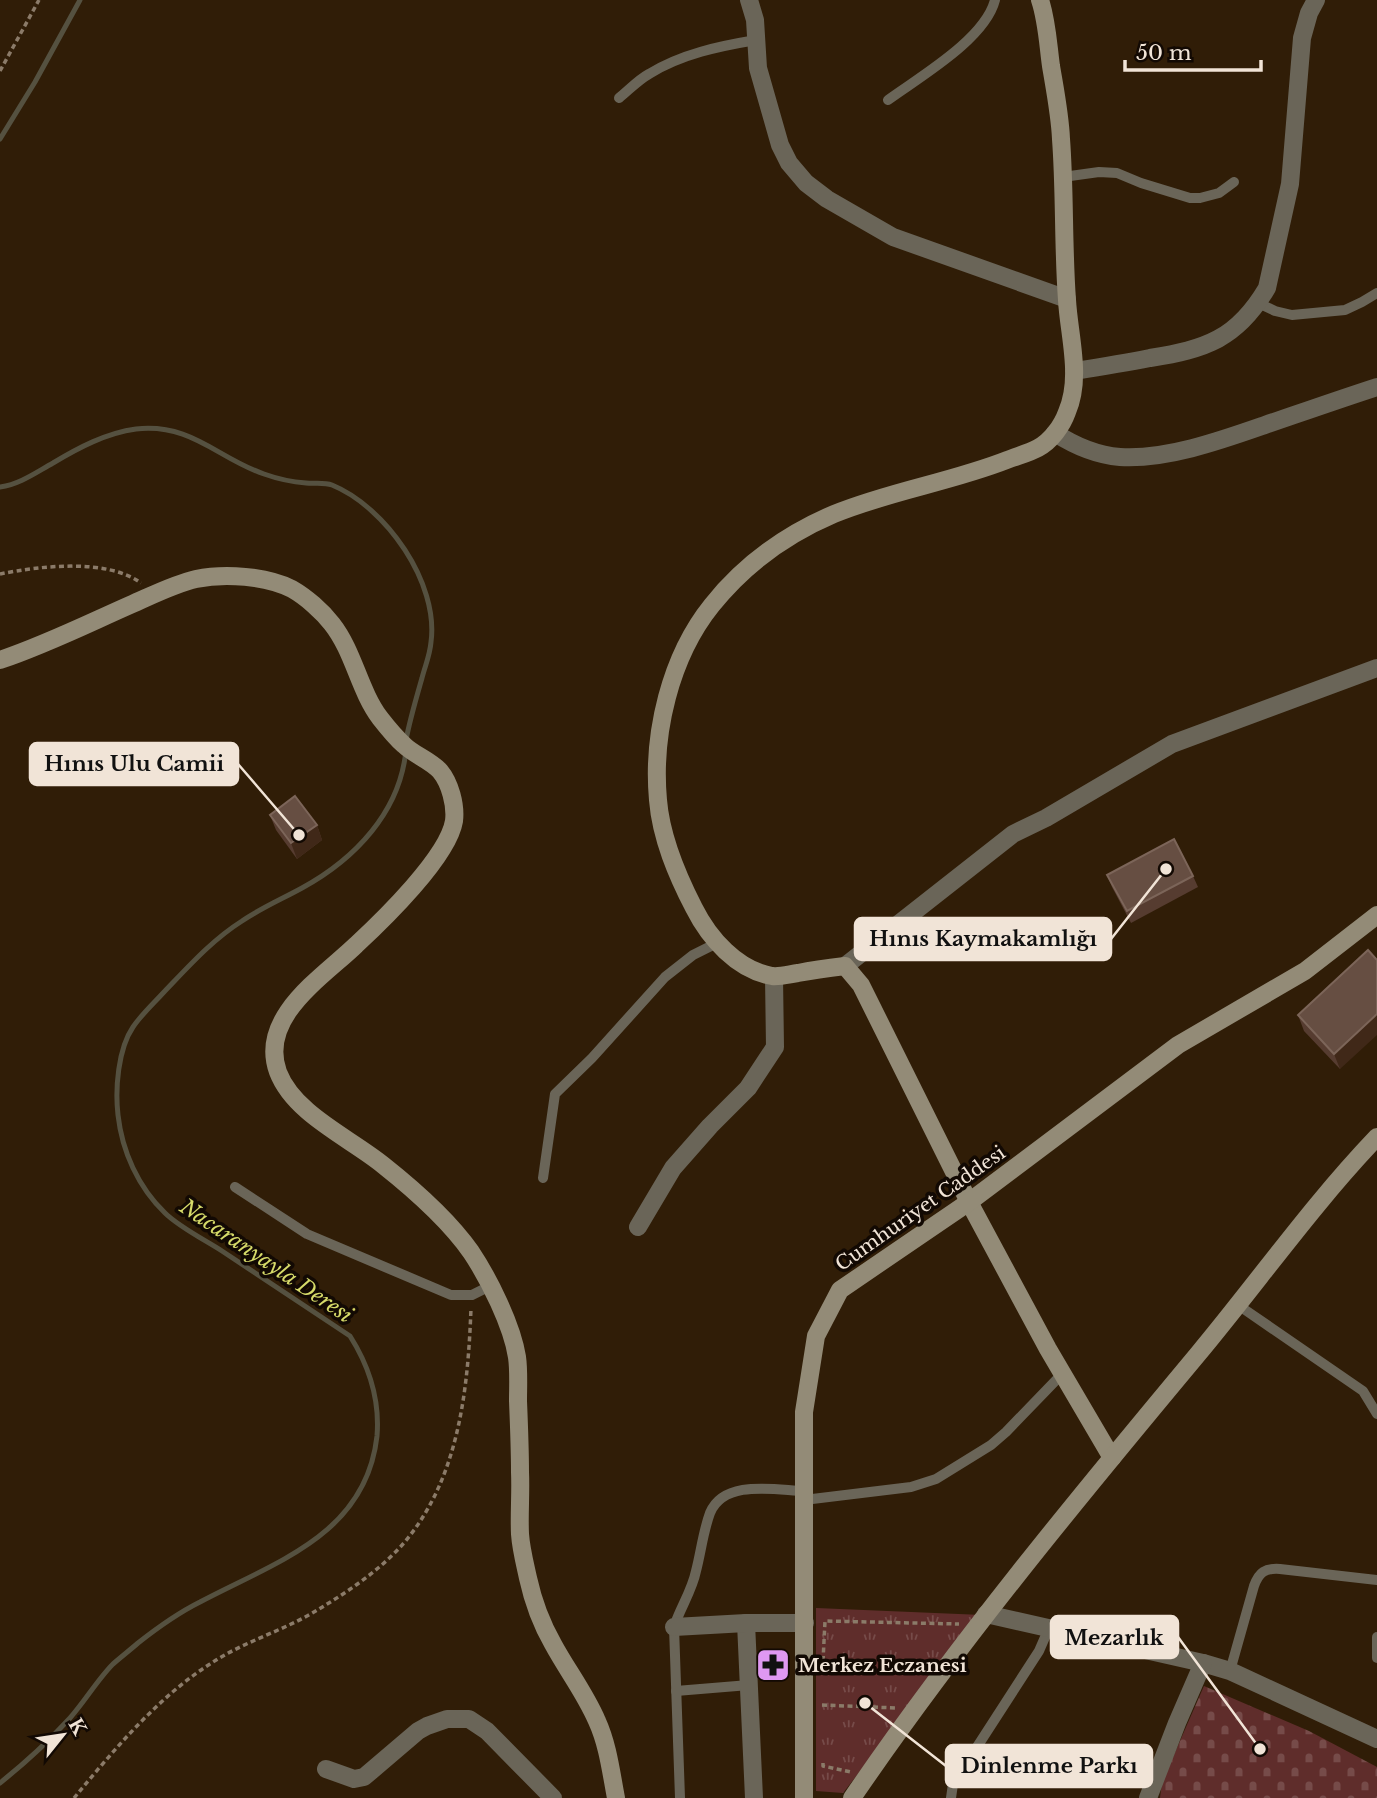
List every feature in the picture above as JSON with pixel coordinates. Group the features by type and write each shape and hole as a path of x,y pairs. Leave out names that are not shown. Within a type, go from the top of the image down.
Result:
{"street":[{"path":"749,0 755,20 758,68 780,145 789,163 806,183 827,199 893,237 1067,299"},
{"path":"1040,0 1061,135 1067,299 1074,371 1073,393 1067,414 1055,433 1039,447 982,470 888,495 834,514 795,533 737,576 710,606 689,638 672,677 662,715 657,763 658,802 666,841 681,882 700,920 717,943 736,960 774,977 845,966 1013,834 1046,818 1172,744 1377,668"},
{"path":"1074,371 1175,354 1207,345 1235,328 1258,303 1267,288 1290,184 1302,38 1316,0"},
{"path":"1055,433 1081,448 1108,455 1133,457 1165,453 1224,439 1377,387"},
{"path":"0,660 58,639 150,596 196,579 232,576 262,579 292,589 317,608 347,648 372,706 403,745 440,771 449,786 454,821 447,840 433,863 359,943 297,998 283,1020 275,1041 275,1060 278,1073 289,1093 312,1114 382,1163 440,1216 468,1248 490,1286 510,1332 517,1357 520,1537 528,1579 538,1614 597,1720 606,1745 616,1798"},
{"name":"Cumhuriyet Caddesi","path":"804,1798 804,1412 816,1336 840,1290 970,1202 1178,1045 1305,971 1377,915"},
{"path":"845,966 861,985 970,1202 1062,1374 1112,1458"},
{"path":"638,1227 673,1168 748,1088 775,1047 774,977"},
{"path":"852,1798 986,1614 1238,1305 1303,1220 1377,1137"},
{"path":"986,1614 1230,1671 1377,1739"},
{"path":"746,1623 754,1798"},
{"path":"674,1627 804,1623"},
{"path":"1148,1798 1203,1663"},
{"path":"326,1769 354,1779 364,1777 427,1726 447,1720 469,1719 487,1731 553,1798"}],"lane":[{"path":"888,100 965,43 982,26 995,0"},
{"path":"619,98 649,74 672,63 725,46 755,40"},
{"path":"1063,177 1099,172 1117,173 1191,198 1219,193 1234,182"},
{"path":"1258,303 1292,315 1345,310 1377,293"},
{"path":"543,1178 555,1094 592,1058 665,977 693,955 717,943"},
{"path":"235,1187 307,1234 451,1295 472,1295 490,1286"},
{"path":"1238,1305 1363,1391 1377,1414"},
{"path":"680,1798 674,1627 696,1573 711,1512 720,1500 743,1489 804,1496 911,1487 936,1479 991,1445 1062,1374"},
{"path":"1230,1671 1254,1586 1264,1572 1280,1569 1377,1580"},
{"path":"951,1798 953,1784 1039,1651 1049,1628"},
{"path":"1377,1637 1377,1658"},
{"path":"676,1691 748,1685"}],"path":[{"path":"0,71 39,0"},
{"path":"0,574 60,566 106,570 131,576 144,585 150,596"},
{"path":"74,1798 131,1734 190,1678 243,1645 294,1624 342,1595 379,1567 403,1543 423,1516 439,1486 455,1442 467,1368 472,1295"},
{"path":"823,1669 825,1620 962,1624 955,1634"},
{"path":"822,1705 902,1708 894,1719"},
{"path":"823,1754 823,1766 852,1772"}],"green space":[{"path":"816,1608 982,1615 843,1793 816,1791"},
{"path":"1204,1686 1309,1731 1377,1767 1377,1798 1160,1798 1162,1782"}],"building":[{"path":"295,796 317,825 291,843 270,815"},
{"path":"1174,839 1193,876 1127,911 1107,875"},
{"path":"1368,950 1377,960 1377,1014 1334,1054 1298,1015"}],"waterway":[{"name":"Nacaranyayla Deresi","path":"0,139 80,0"},
{"name":"Nacaranyayla Deresi","path":"0,487 21,481 103,438 136,429 156,429 189,436 264,474 295,482 329,484 352,496 389,529 405,550 426,596 431,619 429,656 406,740"},
{"name":"Nacaranyayla Deresi","path":"0,1783 76,1711 113,1664 160,1626 184,1611 286,1558 312,1541 336,1521 355,1498 369,1470 377,1436 377,1409 368,1371 350,1336 177,1223 155,1203 139,1180 123,1142 118,1115 117,1082 124,1046 133,1027 201,954 249,916 302,888 340,863 372,831 395,794 406,750"}],"place":[{"name":"Hınıs Ulu Camii","path":"299,835"},
{"name":"Hınıs Kaymakamlığı","path":"1166,869"},
{"name":"Merkez Eczanesi","path":"773,1665"},
{"name":"Dinlenme Parkı","path":"865,1703"},
{"name":"Mezarlık","path":"1260,1749"}]}
